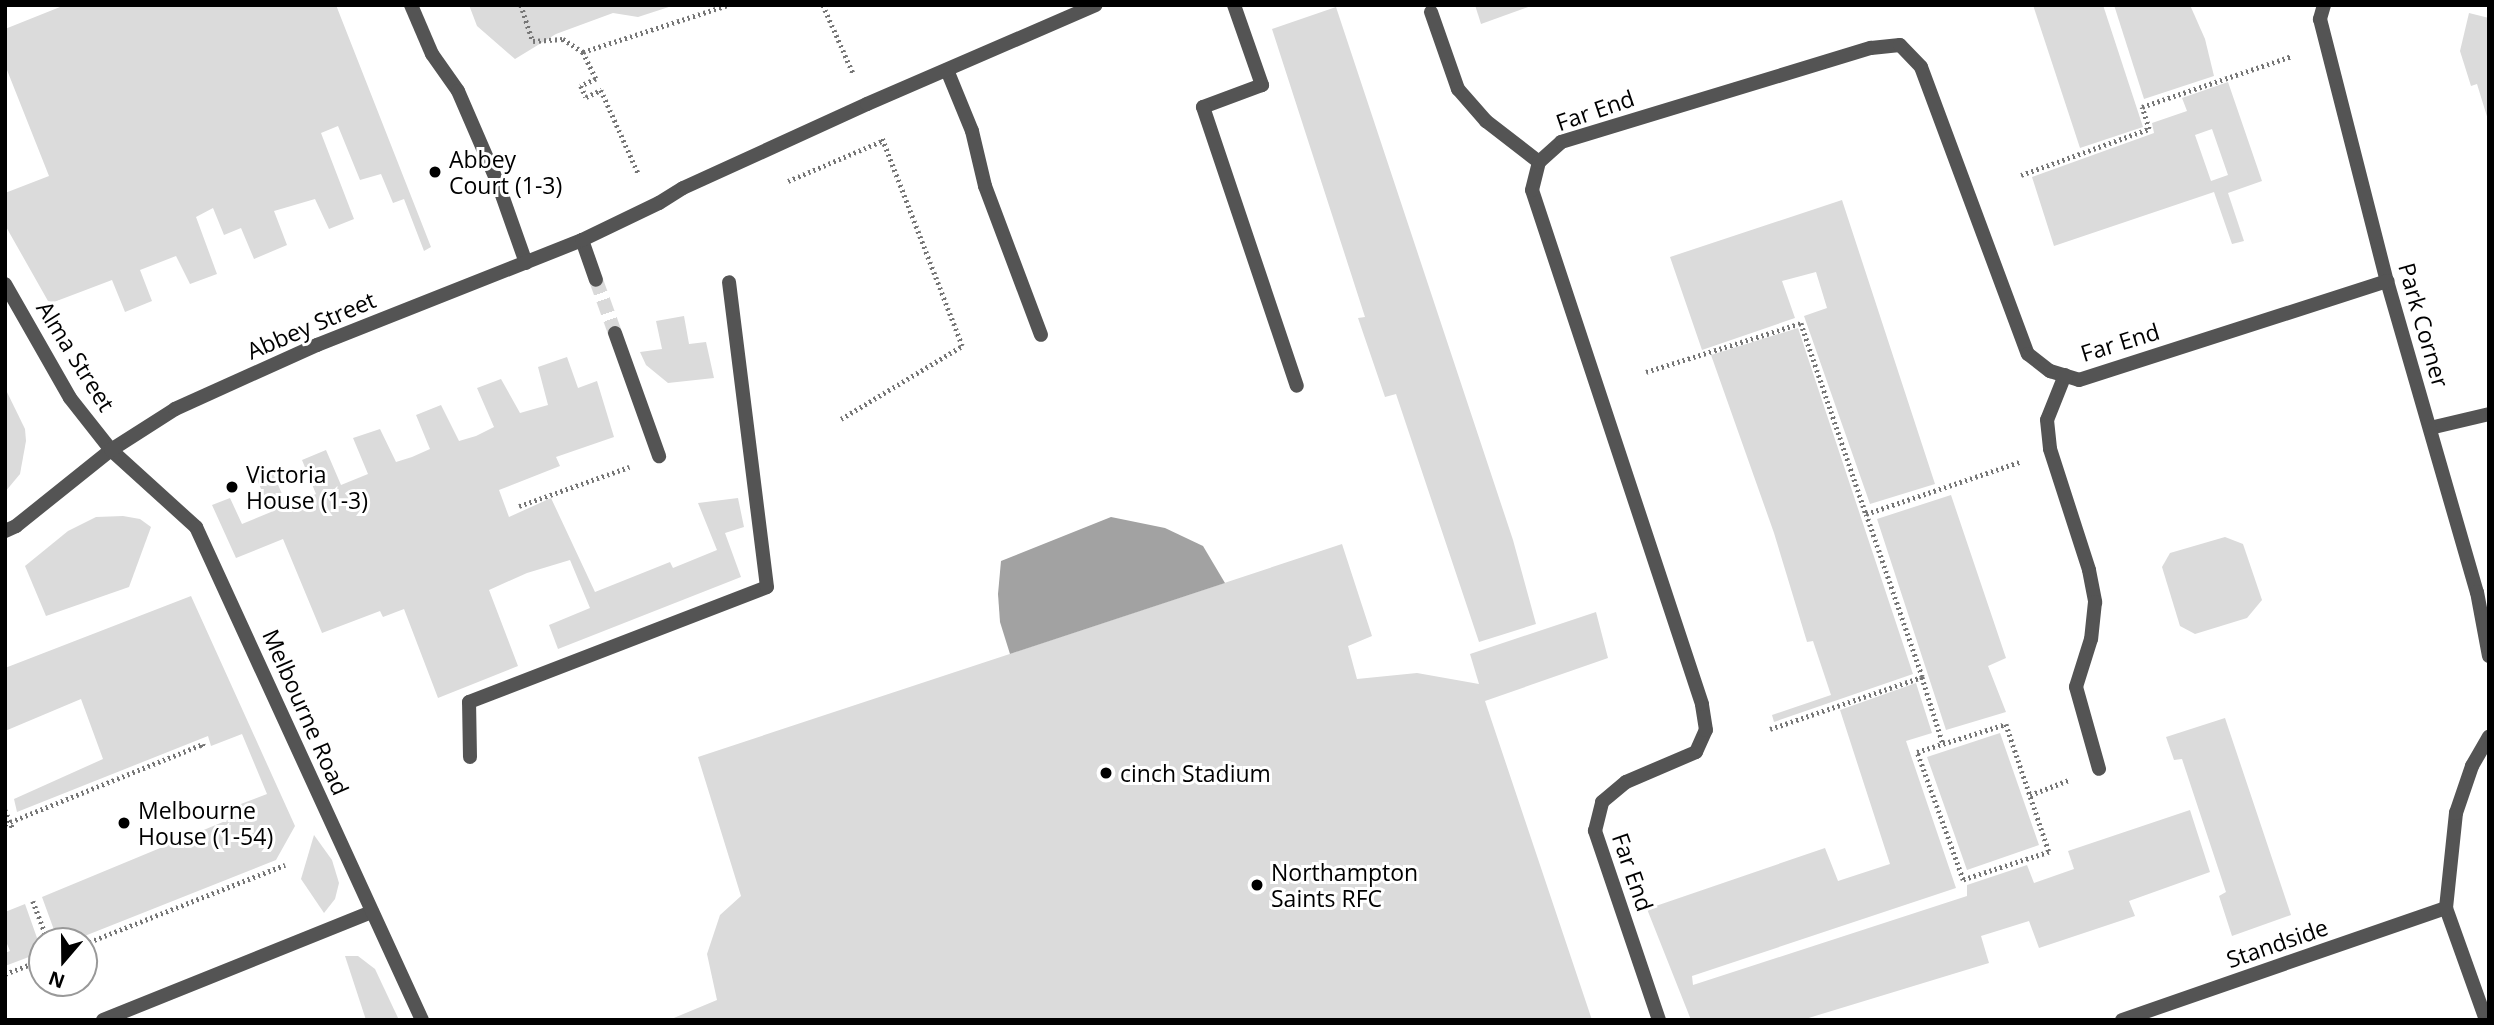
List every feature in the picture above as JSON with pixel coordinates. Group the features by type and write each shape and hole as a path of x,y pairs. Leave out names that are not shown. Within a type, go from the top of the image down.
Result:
{"street":[{"path":"411,5 432,54 458,91 497,181 526,263"},
{"name":"Abbey Street","path":"5,531 16,526 111,450 195,399 317,345 582,240 653,207 683,188 1096,5"},
{"path":"1234,5 1262,85 1203,107 1297,386"},
{"name":"Park Corner","path":"2324,5 2320,19 2388,281 2477,592 2489,656"},
{"path":"1431,12 1458,89 1486,121 1539,162"},
{"name":"Far End","path":"1659,1020 1595,831 1602,802 1626,782 1696,752 1706,730 1702,704 1532,190 1539,162 1561,142 1871,48 1900,45 1921,66 2028,354 2050,372 2079,380 2388,281"},
{"path":"947,70 972,131 985,186 1041,335"},
{"path":"582,240 596,280"},
{"path":"470,757 470,702 767,587 729,282"},
{"name":"Alma Street","path":"5,284 70,398 111,450"},
{"path":"615,333 659,457"},
{"path":"2065,375 2047,420 2050,449 2089,570 2095,602 2091,639 2076,687 2099,769"},
{"path":"2430,428 2489,414"},
{"name":"Melbourne Road","path":"111,450 197,527 422,1020"},
{"path":"2486,1020 2446,908 2456,813 2473,766 2489,737"},
{"name":"Standside","path":"2122,1020 2446,908"},
{"path":"103,1020 372,912"}],"path":[{"path":"521,5 533,41 563,40 583,52 596,79 581,86 586,97 601,90 641,173 635,183 653,207"},
{"path":"583,52 728,5"},
{"path":"822,5 856,80"},
{"path":"2021,174 2149,129 2142,107 2292,56"},
{"path":"841,419 962,346 878,129"},
{"path":"1646,372 1801,323 1943,744"},
{"path":"1866,514 2006,468 2050,449"},
{"path":"519,506 659,457"},
{"path":"1770,729 1922,677"},
{"path":"2006,724 2030,795 2049,852 1963,880 1917,752 2006,724"},
{"path":"8,822 203,744 205,750"},
{"path":"2030,795 2099,769"},
{"path":"5,810 13,829"},
{"path":"98,938 285,865"},
{"path":"33,901 43,927"},
{"path":"5,974 28,965"}],"shaded area":[{"path":"65,5 336,5 431,247 424,251 404,199 393,203 381,174 360,180 338,126 321,133 354,219 329,229 315,199 274,211 287,245 254,259 241,228 224,235 213,208 196,217 217,274 190,284 176,256 140,270 152,301 125,312 112,280 54,302 48,301 5,225 5,193 49,176 5,65 5,29"},
{"path":"469,5 675,5 638,17 613,13 556,34 515,59 477,26"},
{"path":"1475,5 1534,5 1481,24"},
{"path":"2033,5 2103,5 2143,127 2080,148"},
{"path":"2114,5 2190,5 2205,39 2214,76 2144,99"},
{"path":"1336,7 1513,540 1536,624 1479,642 1396,394 1385,397 1358,318 1365,317 1272,29"},
{"path":"2469,13 2489,18 2489,123 2477,84 2471,86 2460,51"},
{"path":"2228,82 2262,181 2228,193 2244,241 2232,244 2214,192 2054,246 2032,177 2154,133 2152,123 2187,111 2182,98","holes":["2212,129 2228,175 2211,181 2195,135"]},
{"path":"1842,200 1935,484 1870,504 1804,316 1827,308 1816,272 1782,281 1795,318 1702,350 1670,257"},
{"path":"684,316 689,344 706,342 714,378 668,383 646,365 640,352 662,349 656,321"},
{"path":"1798,328 1913,674 1774,722 1772,715 1831,695 1813,641 1807,642 1774,533 1711,355"},
{"path":"567,357 578,388 597,381 614,437 556,457 560,466 499,490 509,517 551,498 595,592 670,562 673,568 717,550 698,503 738,498 744,527 725,533 741,577 558,649 549,625 590,608 570,560 527,573 489,590 518,666 438,698 404,609 383,617 380,611 322,633 283,539 236,558 212,505 230,498 242,524 271,512 255,475 271,469 287,505 301,501 316,494 302,460 326,450 341,485 368,474 353,438 380,429 396,462 412,457 430,449 416,415 441,405 459,441 476,436 494,427 477,388 501,379 520,413 548,405 538,367"},
{"path":"5,388 25,429 26,441 20,474 5,492"},
{"path":"1951,495 2006,658 1988,666 2006,712 1946,730 1877,519"},
{"path":"123,516 140,519 151,527 129,587 46,616 25,566 68,531 96,517"},
{"path":"1111,517 1165,528 1203,546 1225,583 1010,654 1000,622 998,594 1001,561"},
{"path":"2225,537 2243,544 2262,600 2247,618 2195,634 2180,626 2162,567 2170,553"},
{"name":"cinch Stadium","path":"1342,544 1372,636 1348,646 1357,679 1417,673 1479,684 1470,654 1596,612 1608,658 1485,701 1592,1020 669,1020 717,1000 707,954 720,915 741,896 698,757"},
{"path":"191,596 295,826 276,860 98,931 98,927 53,927 42,897 235,817 233,807 267,794 242,734 211,746 208,736 17,812 14,799 103,759 81,699 5,731 5,668"},
{"path":"1916,683 1932,733 1906,741 1956,888 1692,976 1693,985 1967,896 1967,885 2027,865 2034,883 2074,869 2068,851 2190,810 2210,872 2129,901 2135,916 2039,948 2029,921 1981,936 1989,963 1802,1020 1691,1020 1647,909 1825,848 1838,881 1890,864 1840,710"},
{"path":"2225,718 2291,915 2232,936 2219,896 2226,892 2182,759 2174,760 2166,737"},
{"path":"2000,733 2039,845 1967,870 1927,757"},
{"path":"314,835 332,860 339,883 335,899 324,913 301,879"},
{"path":"25,904 33,927 28,927 28,957 5,966 5,953 10,951 5,939 5,912"},
{"path":"345,956 358,956 375,969 399,1020 366,1020"}],"tunnel":[{"path":"596,280 615,333"}],"place":[{"name":"Abbey Court (1-3)","path":"435,172"},
{"name":"Victoria House (1-3)","path":"232,487"},
{"name":"cinch Stadium","path":"1106,773"},
{"name":"Melbourne House (1-54)","path":"124,823"},
{"name":"Northampton Saints RFC","path":"1257,885"}]}
